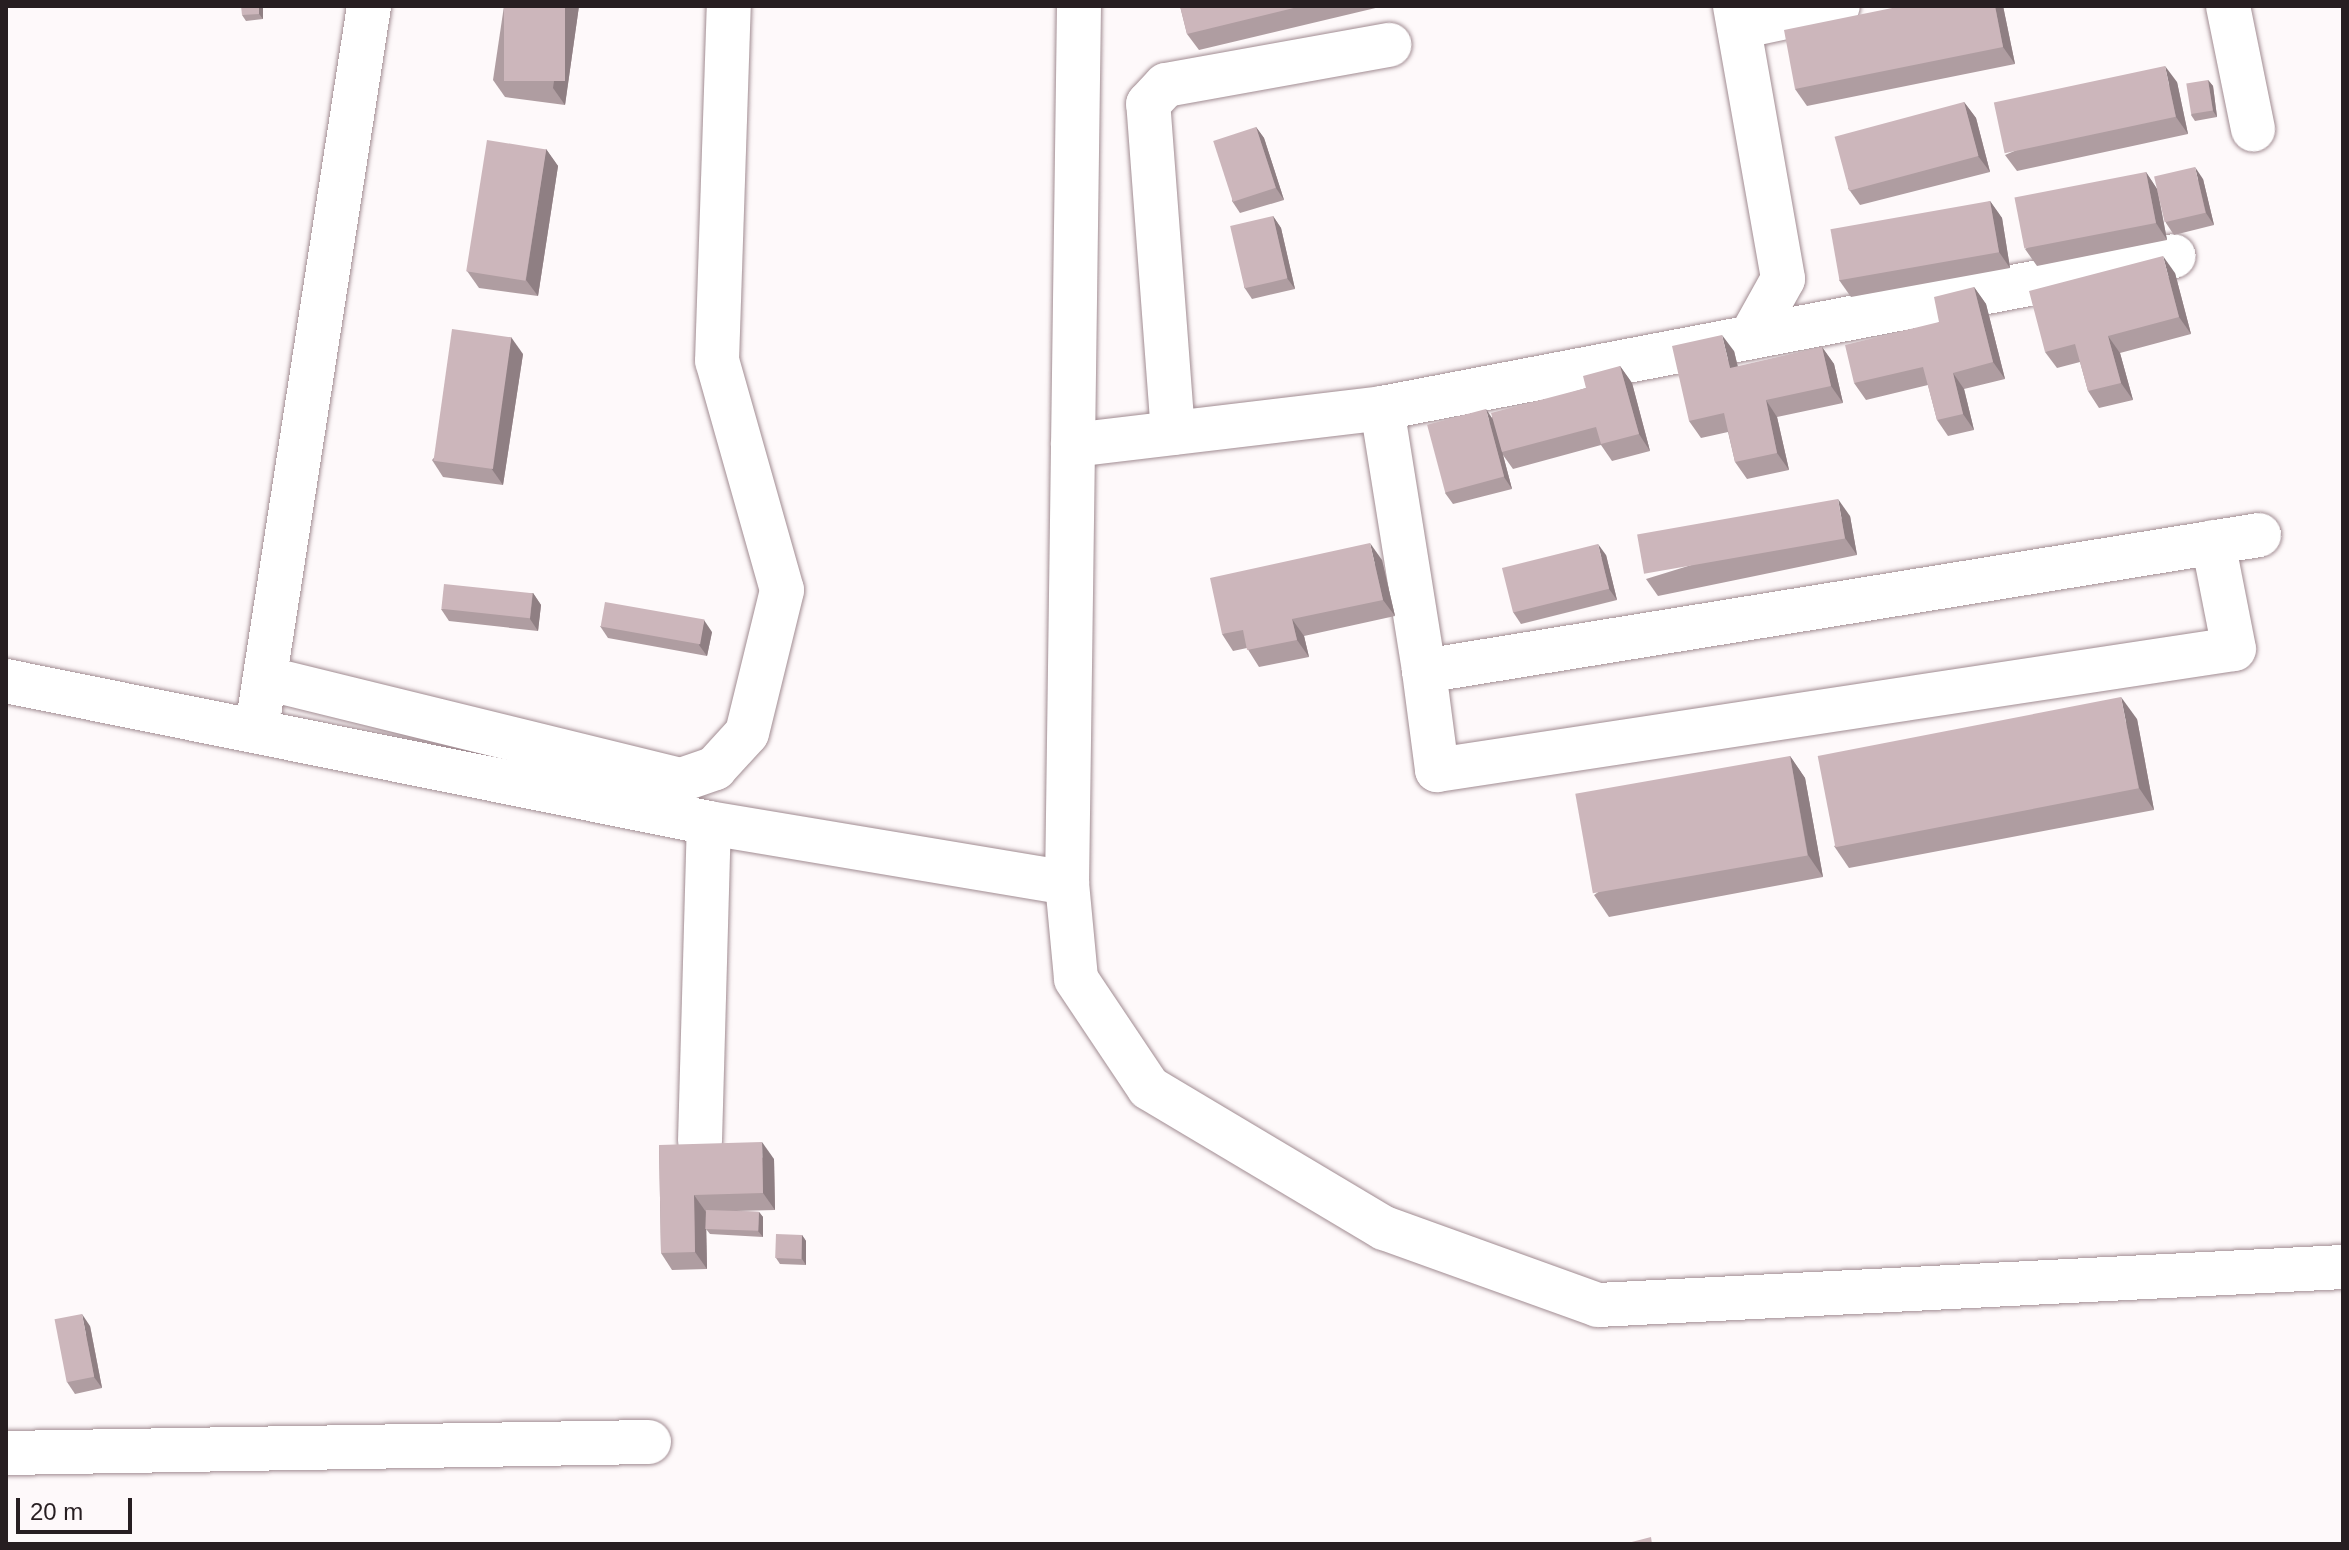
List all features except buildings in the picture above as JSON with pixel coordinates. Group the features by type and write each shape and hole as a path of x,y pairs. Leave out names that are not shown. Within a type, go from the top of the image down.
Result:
{"street":[{"path":"256,735 369,6"},
{"path":"265,678 681,780 715,768 747,733 782,590 717,361 729,6"},
{"path":"1079,6 1067,883 1076,979 1149,1088 1384,1228 1598,1305 2343,1267"},
{"path":"1754,331 1783,279 1737,16 1838,6"},
{"path":"2228,6 2253,129"},
{"path":"1173,433 1148,104 1166,85 1389,45"},
{"path":"1073,445 1382,408 1754,331 2174,256"},
{"path":"1382,408 1437,770 2234,649 2213,542"},
{"path":"1424,671 2259,535"},
{"path":"6,681 256,735 709,823 1067,883"},
{"path":"700,1141 709,823"},
{"path":"6,1453 649,1442"}]}
